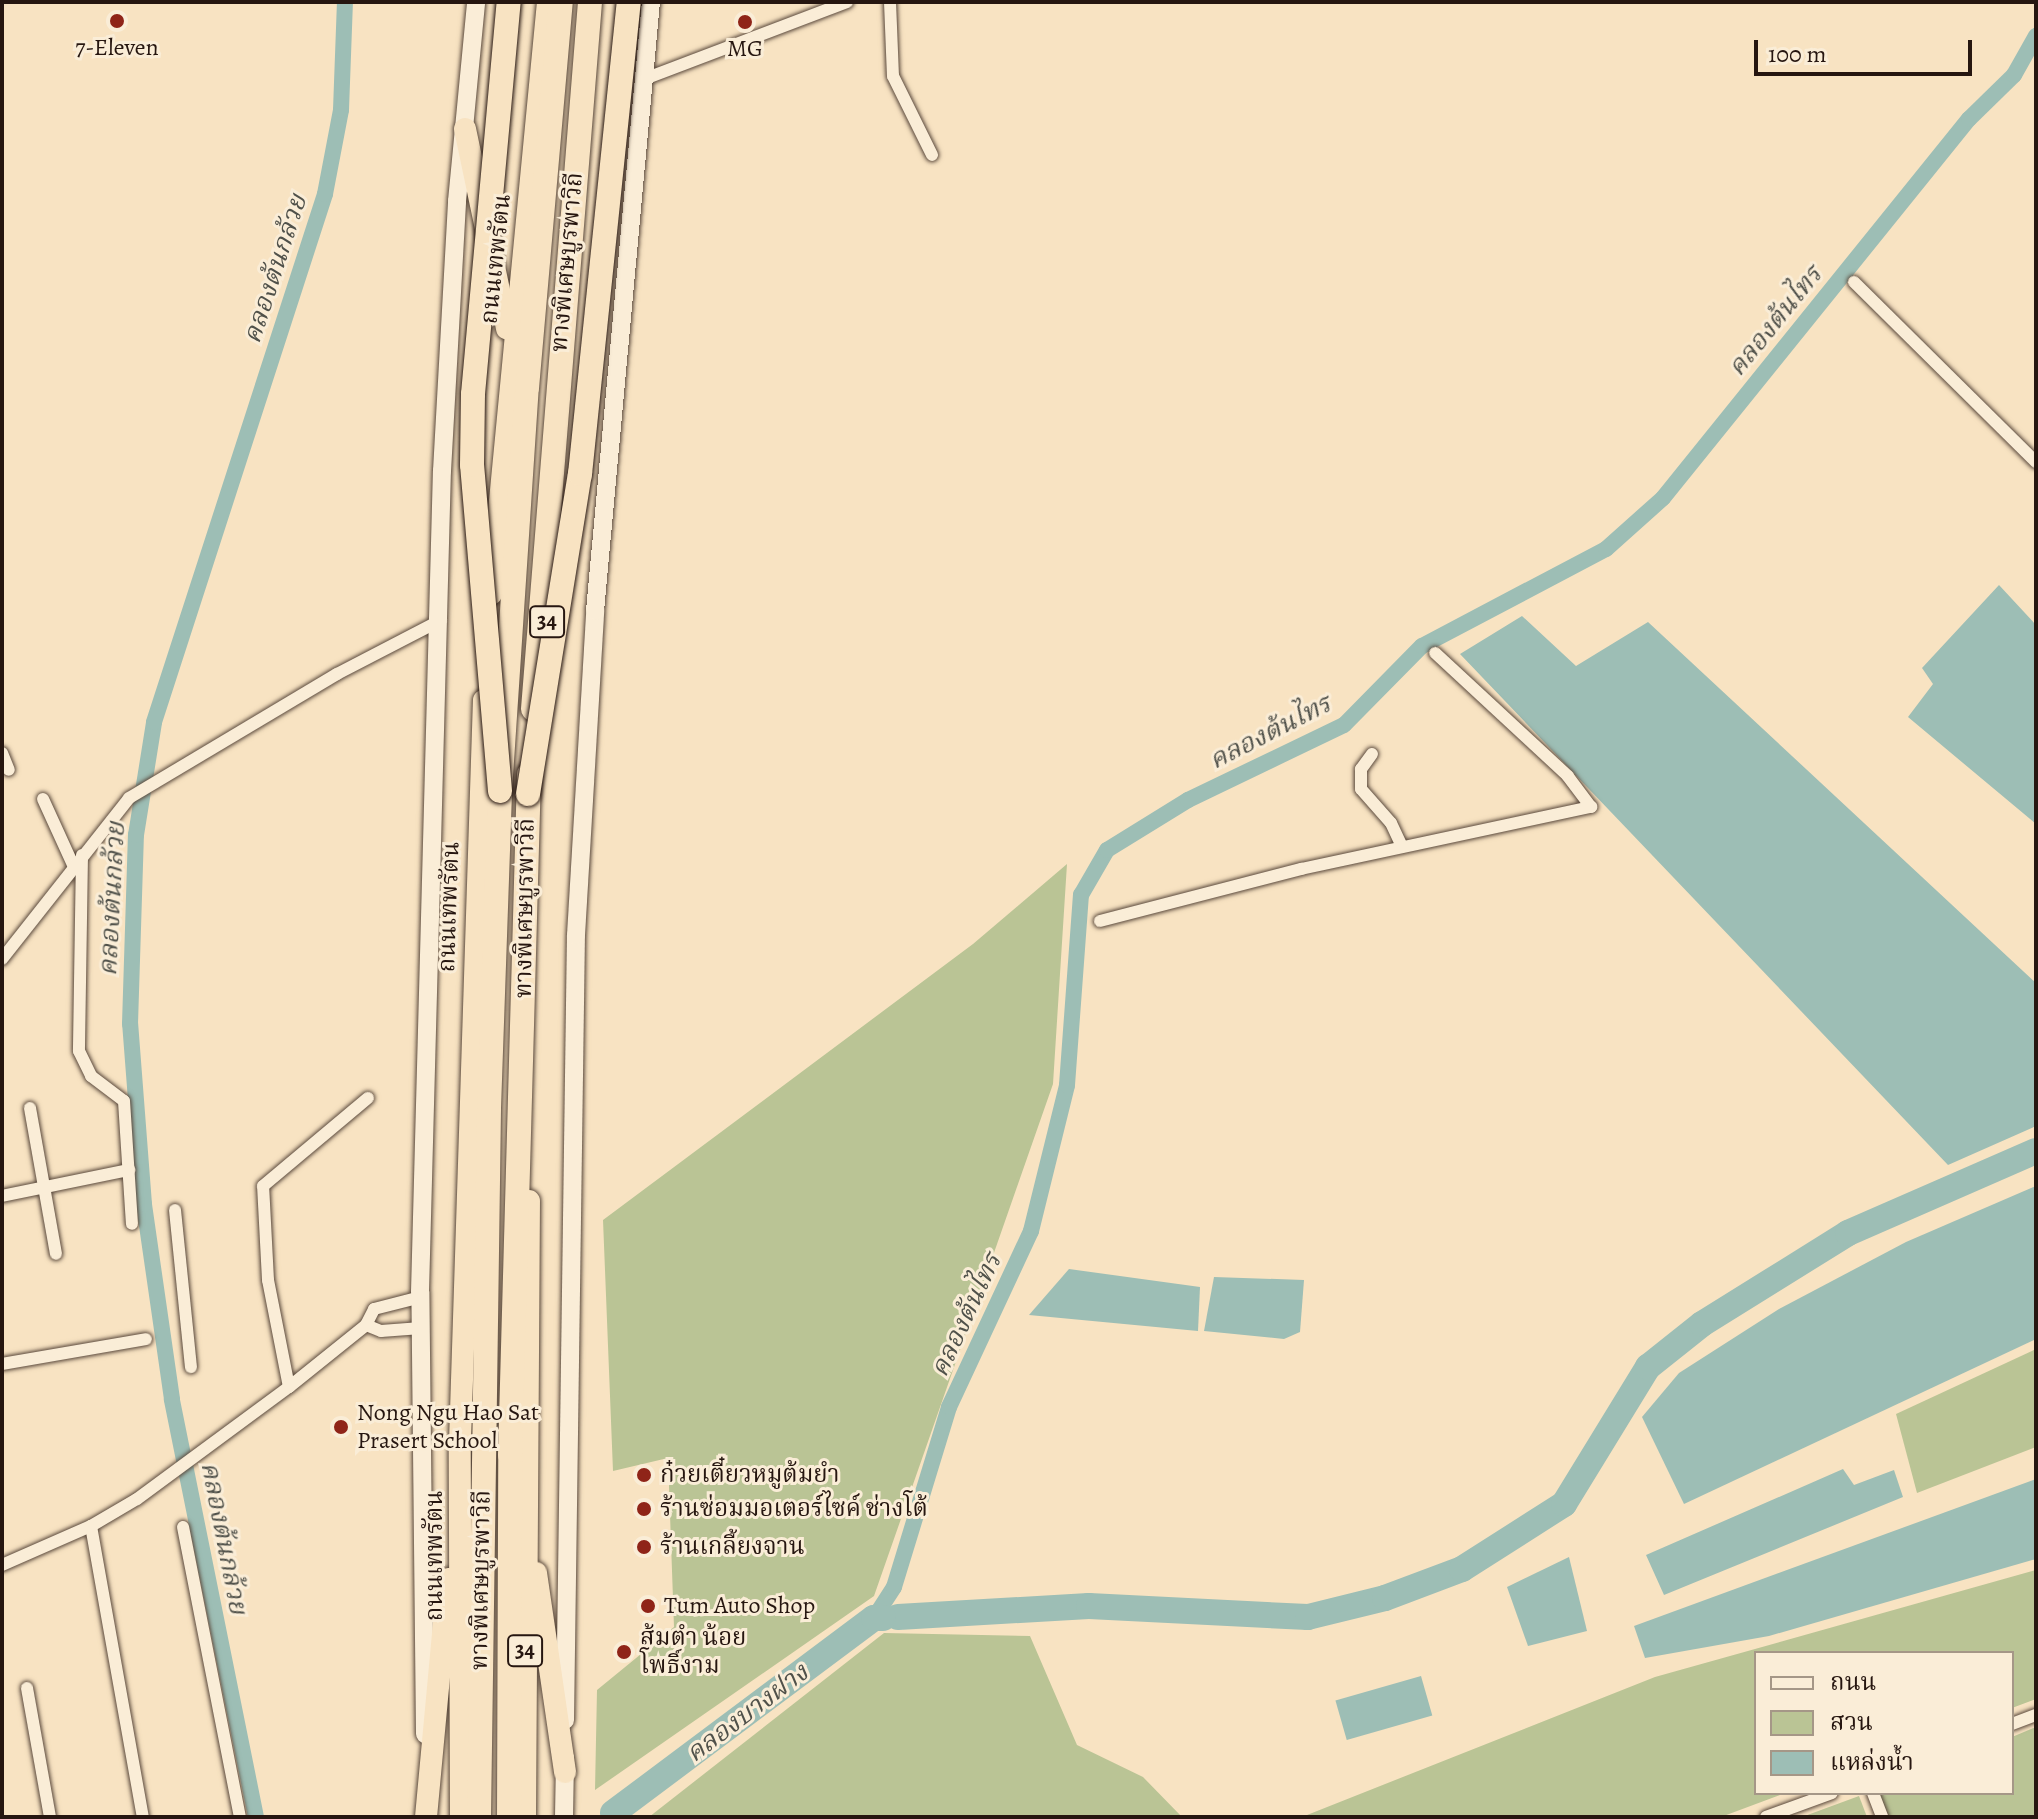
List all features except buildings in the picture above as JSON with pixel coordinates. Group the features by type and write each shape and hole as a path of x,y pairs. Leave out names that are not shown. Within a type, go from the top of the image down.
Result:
{"highway":[{"path":"500,791 472,465 473,394 509,2"},
{"name":"ถนนเทพรัตน","path":"461,1817 460,1442 476,859 512,350 548,2"},
{"name":"ทางพิเศษบูรพาวิถี","path":"479,1817 489,1108 500,791 526,402 561,2"},
{"name":"ทางพิเศษบูรพาวิถี","path":"509,1817 510,1455 528,794 541,578 590,2"},
{"name":"34","path":"525,1817 524,1485 538,797 552,538 600,2"},
{"path":"528,794 586,433 629,2"},
{"path":"465,129 512,350"},
{"path":"426,1817 460,1442"},
{"path":"524,1485 565,1772"}],"main road":[{"name":"ถนนเทพรัตน","path":"426,1817 421,1297 442,620 442,471 476,2"},
{"name":"34","path":"564,1809 577,920 596,596 647,78 651,2"}],"street":[{"path":"647,78 847,2"},
{"path":"890,2 893,76 932,155"},
{"path":"1854,282 2036,462"},
{"path":"2,959 129,798 147,784 442,620"},
{"path":"1100,921 1402,847 1591,807 1568,776 1435,653"},
{"path":"2,753 9,770"},
{"path":"1372,754 1361,769 1361,789 1391,823 1402,847"},
{"path":"43,799 74,867"},
{"path":"82,855 79,1051 91,1076 124,1101 132,1224"},
{"path":"289,1387 268,1280 263,1186 368,1098"},
{"path":"30,1108 56,1254"},
{"path":"2,1196 129,1170"},
{"path":"175,1210 191,1367"},
{"path":"2,1565 91,1526 137,1499 289,1387 366,1325 374,1309 421,1297"},
{"path":"366,1325 381,1331 421,1328"},
{"path":"2,1364 146,1339"},
{"path":"91,1526 143,1817"},
{"path":"183,1527 240,1817"},
{"path":"27,1688 50,1817"},
{"path":"2014,1723 2036,1715"},
{"path":"1766,1817 1826,1795"},
{"path":"1874,1795 1882,1817"}],"green space":[{"path":"1067,864 1053,1084 874,1596 595,1790 597,1690 674,1627 668,1458 613,1471 603,1220 973,944"},
{"path":"2036,1349 2036,1447 1917,1493 1896,1414"},
{"path":"2036,1570 2036,1699 2014,1707 2014,1651 1754,1651 1754,1795 1780,1795 1721,1817 1302,1817 1655,1677"},
{"path":"884,1633 1030,1636 1077,1745 1143,1777 1182,1817 649,1817"},
{"path":"2036,1727 2036,1817 1889,1817 1880,1795 2014,1795 2014,1736"},
{"path":"1859,1796 1867,1817 1802,1817"}],"water":[{"path":"1999,585 2036,625 2036,824 1908,717 1933,684 1922,668"},
{"path":"1522,616 1576,666 1648,622 2036,983 2036,1126 1948,1165 1460,654"},
{"path":"2036,1186 2036,1339 1684,1504 1642,1417 1679,1373 1779,1309 1906,1242"},
{"path":"1069,1269 1200,1287 1198,1331 1029,1315"},
{"path":"1214,1277 1304,1280 1300,1332 1284,1339 1204,1331"},
{"path":"1843,1469 1854,1485 1894,1470 1903,1497 1664,1595 1646,1555"},
{"path":"2036,1479 2036,1559 1769,1636 1645,1658 1634,1626"},
{"path":"1569,1557 1587,1631 1528,1646 1507,1587"},
{"path":"1421,1676 1432,1715 1347,1740 1335,1701"}],"waterway":[{"name":"คลองต้นกล้วย","path":"256,1817 172,1399 144,1204 130,1024 136,835 154,722 325,194 341,110 345,2"},
{"name":"คลองต้นไทร","path":"874,1618 894,1587 949,1407 1031,1231 1067,1085 1081,895 1107,850 1188,800 1344,725 1422,646 1606,549 1663,498 1969,119 2014,75 2036,36"},
{"path":"898,1617 1089,1606 1308,1617 1385,1598 1462,1569 1564,1504 1648,1367 1702,1324 1848,1233 2036,1151"},
{"name":"คลองบางฝาง","path":"613,1813 874,1618 883,1618"}],"place":[{"name":"7-Eleven","path":"117,21"},
{"name":"MG","path":"745,22"},
{"name":"Nong Ngu Hao Sat Prasert School","path":"341,1427"},
{"name":"ก๋วยเตี๋ยวหมูต้มยำ","path":"644,1475"},
{"name":"ร้านซ่อมมอเตอร์ไซค์ ช่างโต้","path":"644,1509"},
{"name":"ร้านเกลี้ยงจาน","path":"644,1547"},
{"name":"Tum Auto Shop","path":"648,1606"},
{"name":"ส้มตำ น้อย โพธิ์งาม","path":"624,1652"}]}
